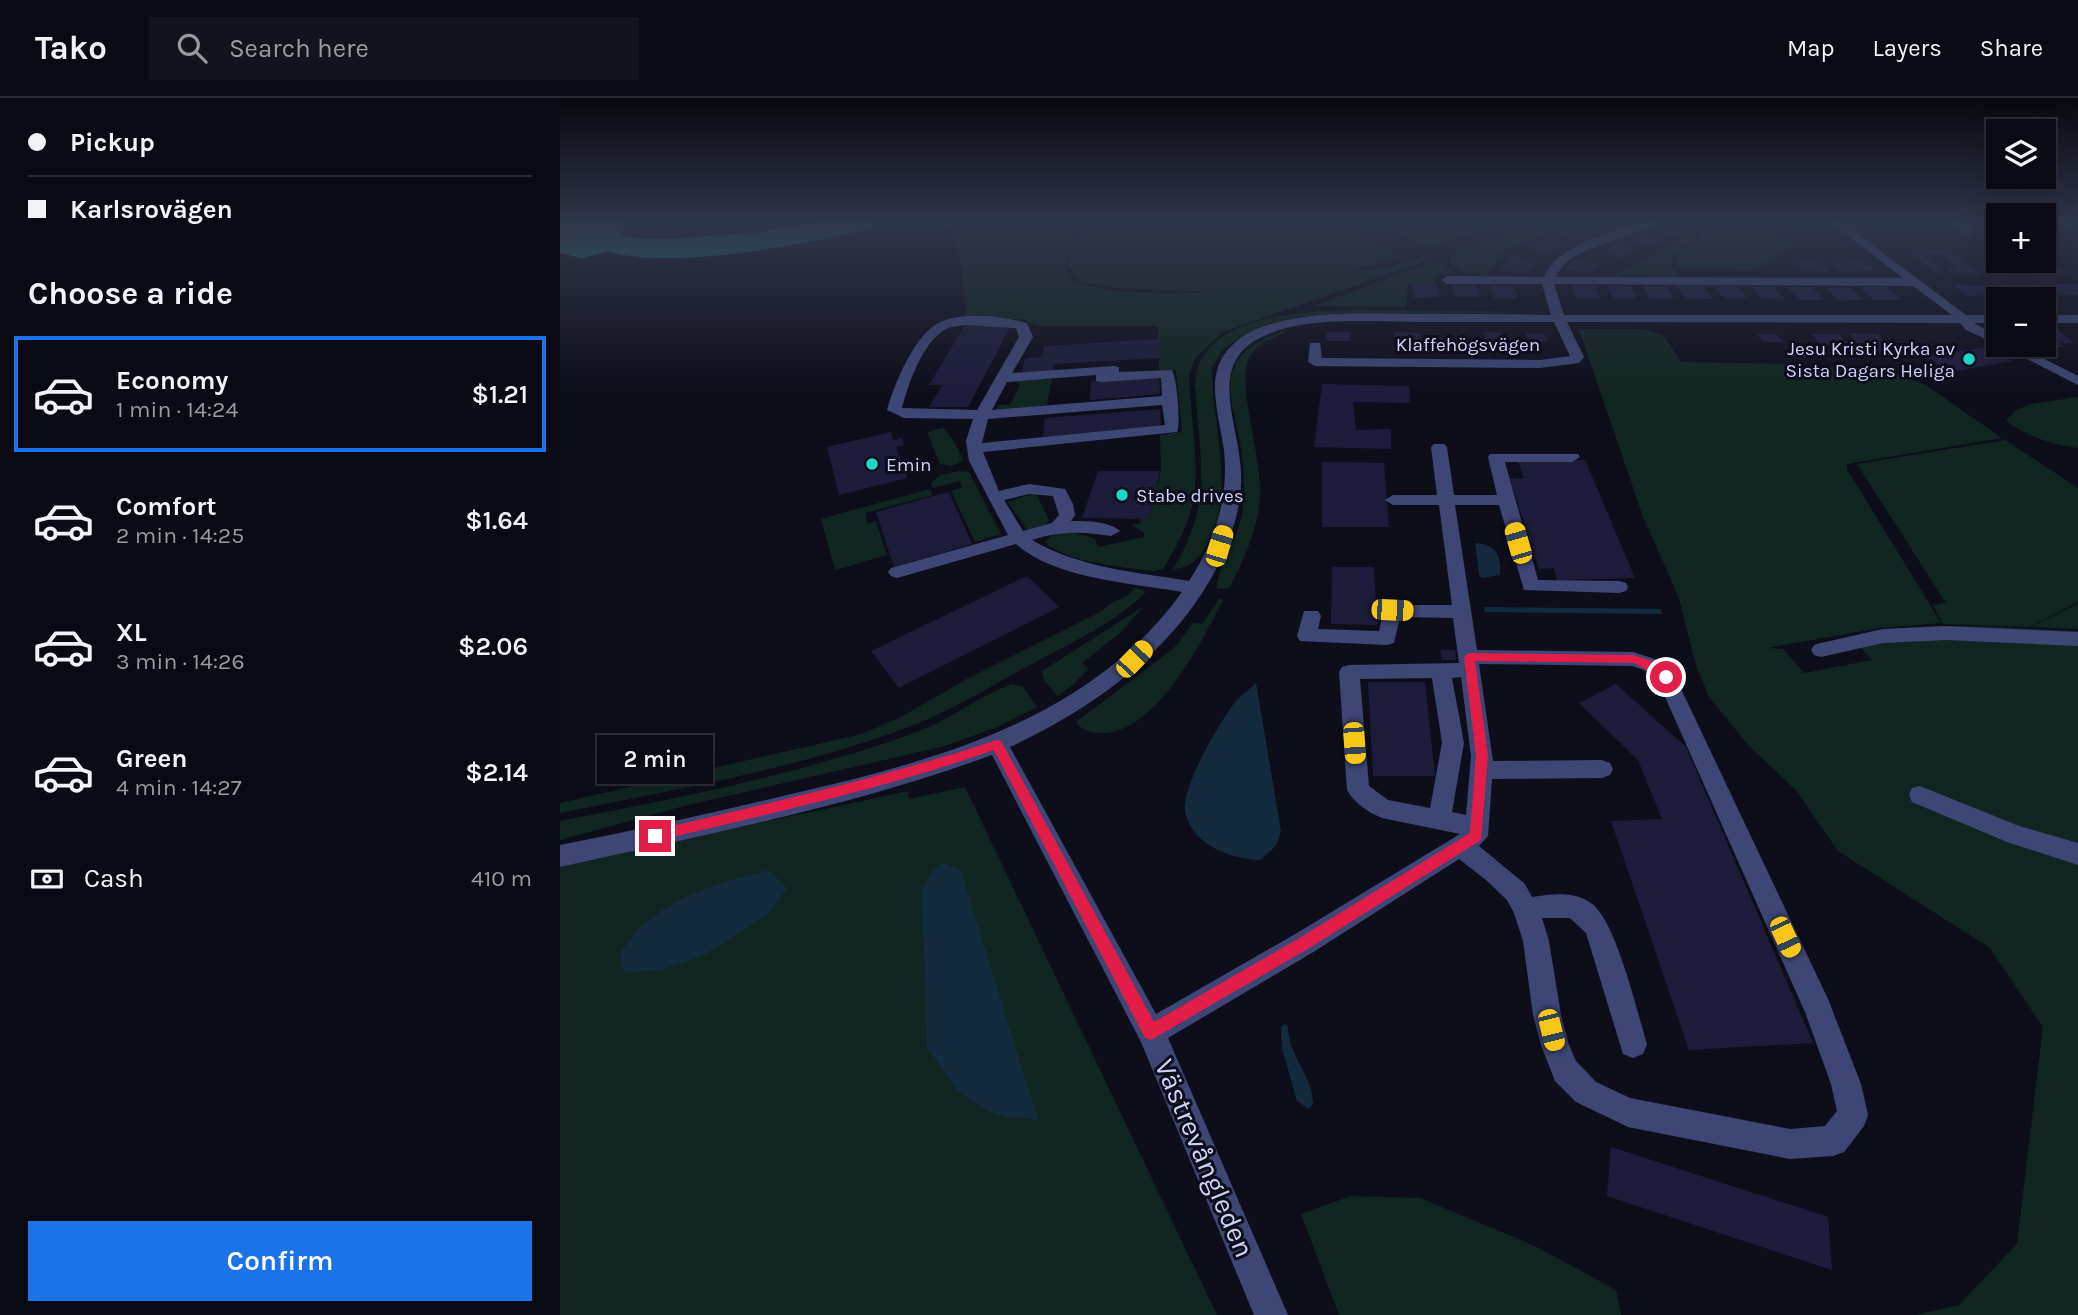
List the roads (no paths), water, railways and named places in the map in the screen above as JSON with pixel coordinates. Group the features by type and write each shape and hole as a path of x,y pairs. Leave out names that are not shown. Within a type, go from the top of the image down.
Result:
{"street":[{"path":"1548,279 1547,282 1560,318"},
{"path":"1912,279 1966,320 1971,327 1986,335"},
{"path":"1447,280 1916,282"},
{"name":"Klaffehögsvägen","path":"1315,346 1315,362 1561,363 1577,357 1560,318"},
{"path":"560,856 703,826 934,766 997,744 1063,710 1110,679 1160,633 1195,588 1219,546 1230,509 1233,486 1222,376 1226,360 1240,345 1271,329 1322,319 1986,319"},
{"path":"2056,319 2078,319"},
{"path":"1168,400 984,415 904,414 894,410 897,395 909,369 936,329 950,323 983,321 1022,326 1026,337 984,415 974,441 980,469 1009,525 1019,537 1049,556 1079,566 1195,588"},
{"path":"2031,357 2075,379"},
{"path":"1003,378 1154,367"},
{"path":"975,447 1172,429 1173,418 1168,400 1171,385 1167,373 1101,378"},
{"path":"2057,381 2075,379"},
{"path":"1151,1032 1306,942 1468,837 1482,756 1439,447"},
{"path":"1572,457 1496,457 1531,586 1619,587"},
{"path":"995,497 1029,489 1059,492 1067,515 1059,527"},
{"path":"1393,500 1506,500"},
{"path":"897,572 1059,527 1086,526 1111,531"},
{"path":"1311,616 1307,636 1387,638 1392,610 1462,612"},
{"path":"1821,650 1884,636 1946,633 2078,639"},
{"path":"1633,659 1651,665 1666,677 1818,1009 1846,1084 1853,1115 1833,1141 1790,1144 1628,1112 1586,1092 1565,1071 1547,1016 1536,941 1526,909 1516,892 1468,837 1439,820 1382,807 1358,790 1349,673 1441,670 1470,663 1633,659"},
{"path":"1439,820 1453,744 1441,670"},
{"name":"Västrevångleden","path":"997,744 1151,1032 1271,1315"},
{"path":"1481,770 1602,769"},
{"path":"1920,795 2015,835 2078,854"},
{"path":"1526,909 1562,904 1579,907 1588,914 1597,927 1633,1044"}],"water":[{"path":"1475,543 1488,546 1496,552 1500,562 1500,575 1482,578 1479,575"},
{"path":"1484,607 1660,609 1662,614 1485,612"},
{"path":"1256,683 1281,831 1276,846 1260,860 1237,857 1214,848 1195,833 1185,811 1189,787 1211,741 1235,702"},
{"path":"944,863 961,871 1038,1120 1007,1117 985,1110 957,1090 927,1047 922,889 932,872"},
{"path":"769,870 787,888 769,914 702,956 661,970 624,973 620,953 637,931 667,907 700,891"},
{"path":"1284,1024 1288,1026 1292,1047 1312,1094 1313,1104 1309,1109 1297,1101 1282,1048 1281,1027"}],"place":[{"name":"Jesu Kristi Kyrka av Sista Dagars Heliga","path":"1969,359"},
{"name":"Emin","path":"872,464"},
{"name":"Stabe drives","path":"1122,495"}]}
